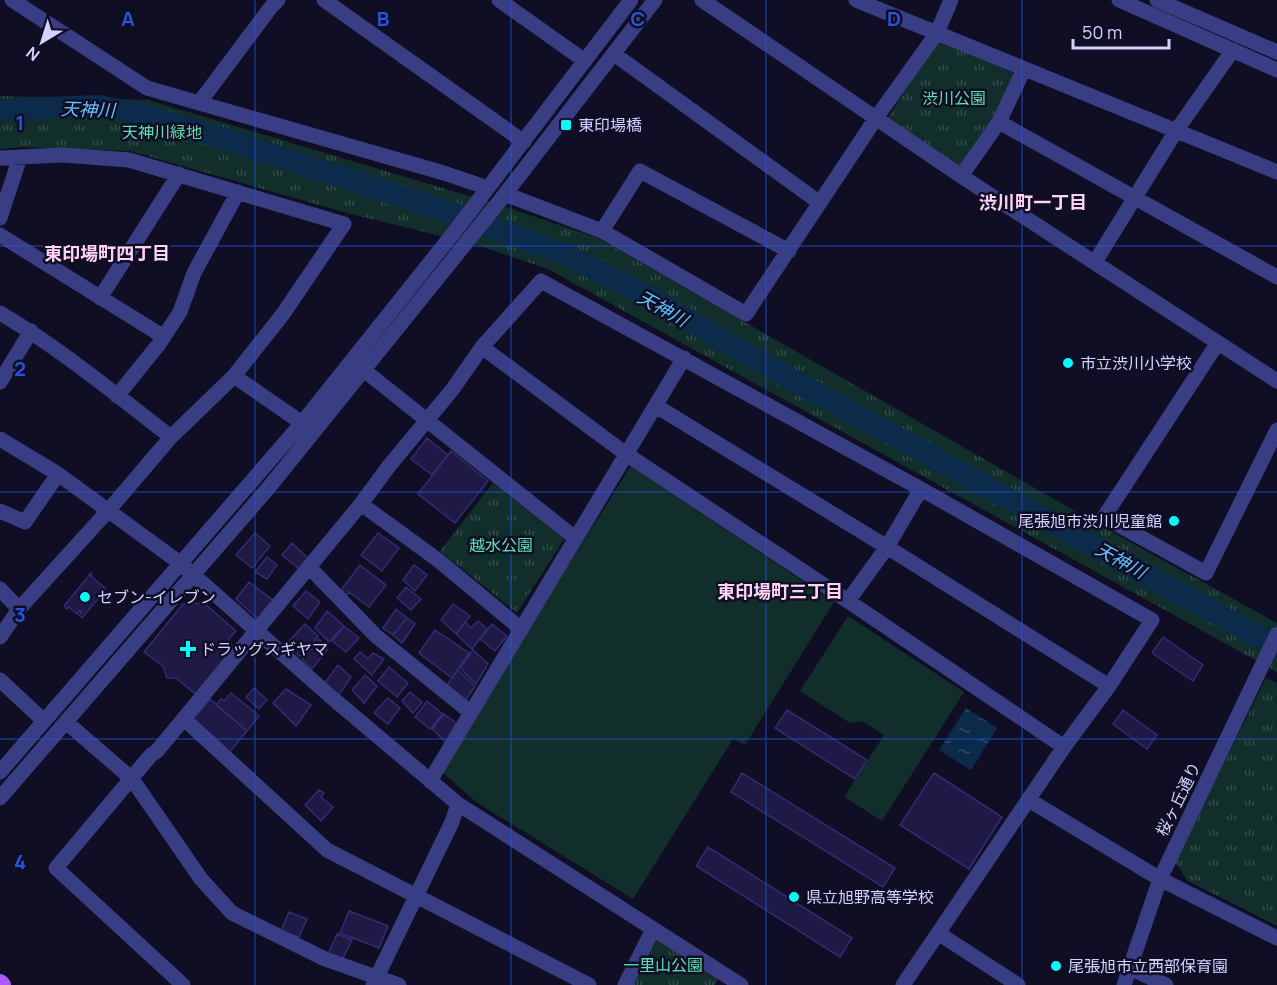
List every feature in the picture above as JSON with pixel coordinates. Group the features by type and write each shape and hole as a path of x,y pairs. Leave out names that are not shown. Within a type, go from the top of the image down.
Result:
{"street":[{"path":"12,0 147,88 444,173 488,188"},
{"path":"199,103 278,0"},
{"path":"324,0 524,142"},
{"path":"499,0 585,61"},
{"path":"0,772 302,423 452,235 631,0"},
{"path":"0,798 270,486 495,207 655,0"},
{"path":"702,0 962,176 1277,381"},
{"path":"856,0 1277,172"},
{"path":"505,194 602,231 746,314 876,118 937,33 951,0"},
{"path":"1119,0 1277,70"},
{"path":"1157,0 1277,52"},
{"path":"1095,262 1176,131 1233,50"},
{"path":"614,54 820,203"},
{"path":"962,176 999,122 1024,69"},
{"path":"999,122 1277,277"},
{"path":"0,158 63,155 129,160 344,224 283,314 234,376 171,437 20,609 0,637"},
{"path":"0,218 20,157"},
{"path":"602,231 640,171 789,251"},
{"path":"100,298 179,174"},
{"path":"117,396 164,337 180,312 194,273 238,192"},
{"path":"0,234 164,337"},
{"path":"183,985 56,868 184,719 361,504 389,466 452,390 482,347 541,281 921,489 1152,620 903,985"},
{"path":"0,313 31,331 171,437"},
{"path":"0,382 31,331"},
{"path":"1217,344 1104,517 1206,573 1277,430"},
{"path":"482,347 626,454 1064,747"},
{"path":"430,781 684,358"},
{"path":"365,370 575,538"},
{"path":"234,376 302,423"},
{"path":"656,406 1109,686"},
{"path":"0,439 58,474 193,573 330,696 458,804 731,982"},
{"path":"0,511 25,522 58,474"},
{"path":"848,601 887,548 921,489"},
{"path":"361,504 438,560 521,628"},
{"path":"309,567 376,636 470,712"},
{"path":"0,589 20,609"},
{"name":"桜ヶ丘通り","path":"1124,985 1160,879 1277,634"},
{"path":"0,680 44,721"},
{"path":"184,719 327,850 589,985"},
{"path":"66,722 132,779 201,879 232,913 375,982 399,985"},
{"path":"1029,800 1160,879 1277,938"},
{"path":"375,982 452,822 458,804"},
{"path":"625,985 653,929"},
{"path":"938,933 1018,985"},
{"path":"1130,968 1166,985"}],"green space":[{"name":"渋川公園","path":"939,39 1015,74 994,119 959,167 887,119"},
{"name":"天神川緑地","path":"0,96 148,100 506,207 598,238 1101,526 1277,623 1277,672 548,269 474,244 347,213 130,151 21,147 0,149"},
{"path":"631,466 834,602 745,745 733,739 633,899 476,802 439,769"},
{"name":"越水公園","path":"493,483 564,539 517,613 440,551"},
{"path":"848,616 964,692 882,821 844,797 884,735 862,721 850,723 800,691"},
{"path":"1266,678 1277,683 1277,926 1188,881 1175,862"},
{"name":"一里山公園","path":"654,936 720,977 715,985 631,985"}],"water":[{"path":"966,708 997,728 971,770 939,750"}],"building":[{"path":"427,438 448,455 432,475 411,459"},
{"path":"451,451 488,481 455,523 418,494"},
{"path":"255,533 270,546 252,568 236,555"},
{"path":"378,533 399,548 382,571 361,555"},
{"path":"292,543 308,558 299,569 282,555"},
{"path":"267,557 277,565 267,579 255,572"},
{"path":"360,565 386,585 369,607 349,592 347,595 341,590"},
{"path":"414,565 427,575 415,591 403,580"},
{"name":"セブン-イレブン","path":"91,573 91,576 106,589 82,618 79,615 82,612 80,610 77,614 64,606"},
{"path":"249,582 274,601 259,620 236,599"},
{"path":"406,587 421,599 411,610 397,598"},
{"path":"306,591 320,602 308,619 293,606"},
{"path":"204,603 236,631 228,640 237,651 199,697 176,678 167,678 163,666 144,652 183,604"},
{"path":"453,604 470,616 456,634 441,620"},
{"path":"396,609 407,618 393,635 383,628"},
{"path":"327,611 344,626 329,642 315,628"},
{"path":"407,618 415,624 402,643 393,635"},
{"path":"478,621 487,629 472,649 456,634 465,622 471,628"},
{"path":"305,624 318,636 304,655 299,656 287,643"},
{"path":"492,624 507,636 495,651 480,639"},
{"path":"344,626 359,638 346,652 332,641"},
{"path":"435,630 469,653 452,678 419,653"},
{"path":"1163,637 1203,665 1193,681 1152,653"},
{"path":"319,639 328,649 312,669 302,659"},
{"path":"473,650 488,664 476,684 460,668"},
{"path":"360,652 368,659 373,653 384,659 372,675 354,659"},
{"path":"338,665 351,677 338,696 323,685"},
{"path":"389,667 408,683 397,697 378,681"},
{"path":"458,670 475,686 463,704 444,689"},
{"path":"365,675 377,686 364,703 352,690"},
{"path":"254,688 267,700 259,709 246,697"},
{"path":"286,689 311,705 296,726 273,703"},
{"path":"410,692 422,702 413,713 402,701"},
{"path":"231,693 259,716 247,731 216,705 221,699 224,701"},
{"path":"388,698 400,708 388,724 374,713"},
{"path":"210,699 247,731 228,754 193,719"},
{"path":"427,701 443,714 430,729 415,717"},
{"path":"787,710 867,760 855,779 775,728"},
{"path":"1123,710 1157,735 1147,749 1113,724"},
{"path":"444,714 456,723 450,746 432,729"},
{"path":"742,773 895,868 883,887 731,792"},
{"path":"934,773 1002,817 969,869 900,825"},
{"path":"319,790 324,793 321,797 333,807 321,821 305,805"},
{"path":"708,847 852,938 840,957 696,866"},
{"path":"349,911 388,926 379,948 340,933"},
{"path":"289,912 307,919 299,937 281,931"},
{"path":"337,934 352,940 342,960 328,954"}],"waterway":[{"name":"天神川","path":"0,110 98,106 133,112 458,215 571,257 652,299 791,379 1277,647"}],"place":[{"name":"東印場橋","path":"566,125"},
{"name":"市立渋川小学校","path":"1068,363"},
{"name":"尾張旭市渋川児童館","path":"1174,521"},
{"name":"セブン-イレブン","path":"85,597"},
{"name":"ドラッグスギヤマ","path":"188,649"},
{"name":"県立旭野高等学校","path":"794,897"},
{"name":"尾張旭市立西部保育園","path":"1056,966"}],"district":[{"name":"渋川町一丁目","path":"1033,202"},
{"name":"東印場町四丁目","path":"107,253"},
{"name":"東印場町三丁目","path":"780,591"}]}
